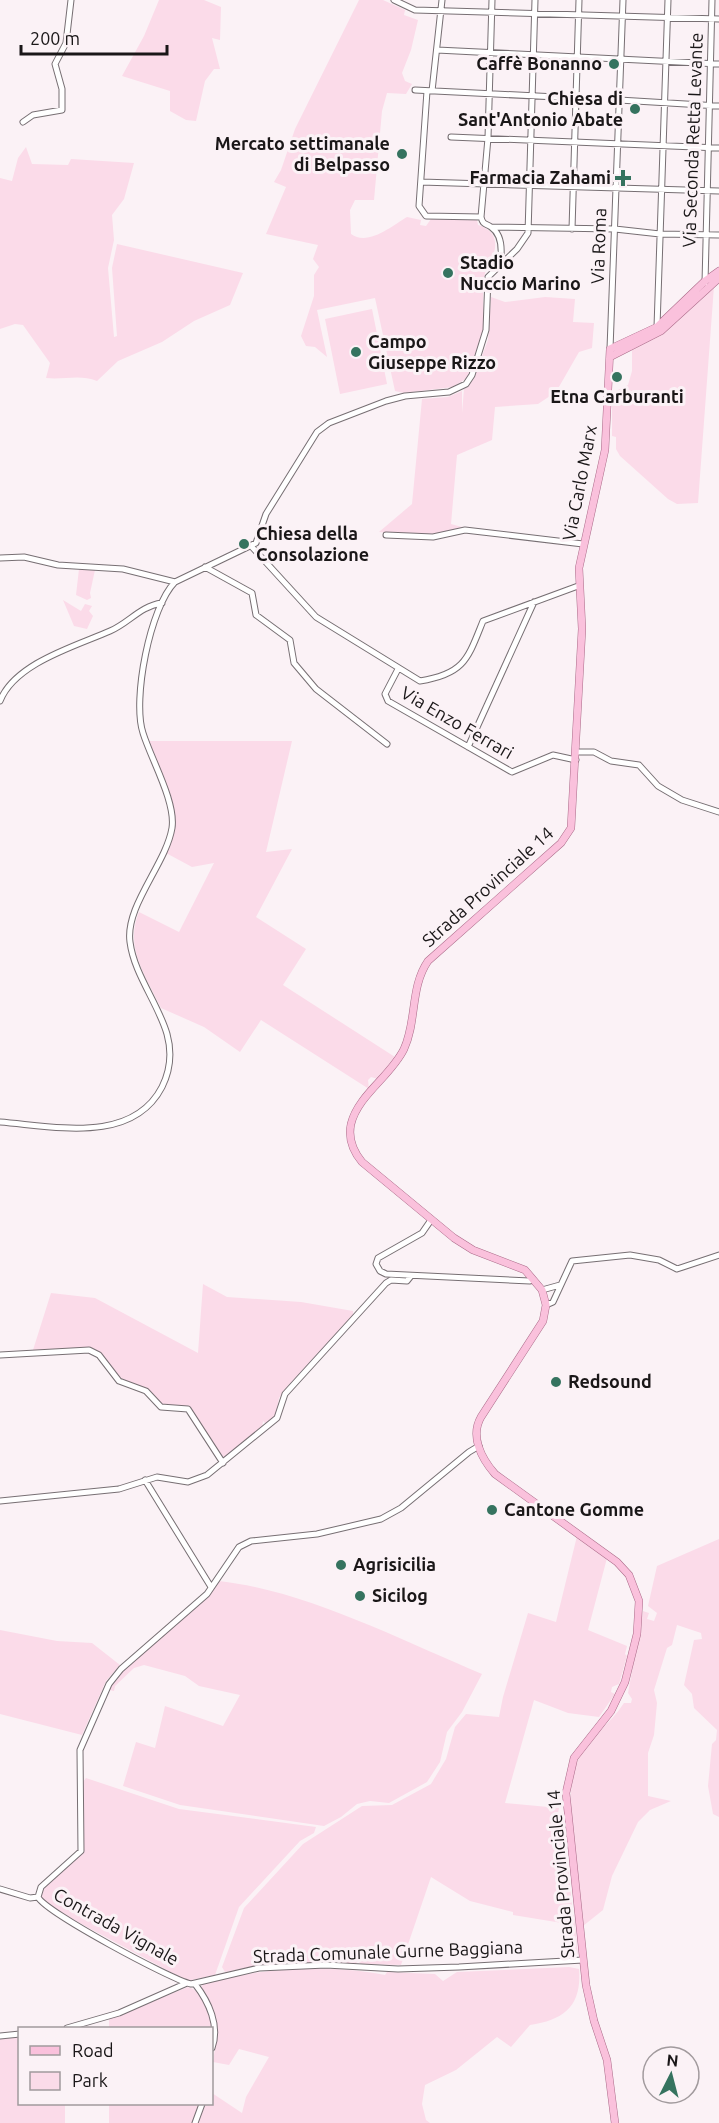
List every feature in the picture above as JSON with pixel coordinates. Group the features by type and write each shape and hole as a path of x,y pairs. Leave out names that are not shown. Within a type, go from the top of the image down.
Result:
{"main road":[{"path":"610,353 657,327 705,281 719,271"},
{"path":"610,353 662,331 719,278"},
{"name":"Via Carlo Marx","path":"578,586 584,544 605,450 610,353"},
{"name":"Strada Provinciale 14","path":"546,1305 542,1290 525,1270 473,1250 431,1220 357,1156 350,1135 352,1120 403,1051 418,980 428,961 569,834 573,822 582,629 578,586"},
{"path":"479,1446 476,1434 478,1423 543,1321 546,1305"},
{"name":"Strada Provinciale 14","path":"479,1446 495,1474 603,1550 629,1575 637,1592 639,1620 629,1672 611,1711 579,1750 566,1785 566,1810 583,1960 591,2010 610,2075 615,2123"}],"street":[{"path":"23,122 33,115 62,110 62,89 55,64 66,44 71,0"},
{"path":"394,0 415,10 440,12 719,19"},
{"path":"442,0 430,91 419,206 426,216 481,217"},
{"path":"492,0 488,138 481,217 483,222 491,227 498,236 502,251 500,264"},
{"path":"0,1122 86,1128 111,1125 132,1118 147,1107 165,1079 170,1056 168,1038 134,956 129,934 134,916 171,828 169,804 139,719 147,641 168,588 205,567 252,547 261,532 270,507 310,439 323,427 386,401 405,396 449,392 461,388 469,381 486,330 488,277 526,237 528,228 535,0"},
{"path":"572,228 579,0"},
{"name":"Via Roma","path":"610,353 623,0"},
{"path":"657,327 668,0"},
{"name":"Via Seconda Retta Levante","path":"705,290 712,0"},
{"path":"437,50 719,64"},
{"path":"415,90 576,98"},
{"path":"619,100 719,106"},
{"path":"451,137 719,148"},
{"path":"421,182 719,191"},
{"path":"491,227 615,229 660,234 719,235"},
{"path":"386,535 433,537 465,530 584,544"},
{"path":"261,532 308,538"},
{"path":"252,547 316,617 420,681 457,668 476,644 483,621 578,586"},
{"path":"0,558 24,557 58,565 123,570 175,582"},
{"path":"205,567 252,593 256,615 290,640 290,655 294,663 316,689 387,744"},
{"path":"468,747 534,602"},
{"path":"0,701 8,686 33,665 91,637 111,631 145,607 162,603"},
{"name":"Via Enzo Ferrari","path":"398,669 385,694 388,701 512,772 553,755 576,760"},
{"path":"577,752 594,752 612,761 639,765 658,786 682,800 719,813"},
{"path":"431,1220 422,1233 377,1260 380,1271 386,1274 411,1276 530,1281"},
{"path":"546,1305 553,1302 572,1261 630,1255 659,1260 676,1269 719,1255"},
{"path":"0,1501 109,1490 158,1477 188,1482 207,1475 277,1418 285,1394 386,1283 391,1280 407,1281 411,1276"},
{"path":"542,1290 560,1285"},
{"path":"0,1355 89,1350 99,1355 119,1381 146,1391 161,1407 188,1409 224,1463"},
{"name":"Contrada Vignale","path":"195,1984 187,1983 75,1925 46,1908 38,1897 41,1887 81,1851 80,1750 109,1684 121,1669 194,1607 211,1587 232,1554 244,1543 267,1538 318,1534 381,1519 401,1508 479,1446"},
{"path":"145,1480 211,1587"},
{"path":"0,1889 30,1898 38,1897"},
{"name":"Strada Comunale Gurne Baggiana","path":"195,1984 258,1968 327,1965 398,1969 448,1968 583,1960"},
{"path":"70,2027 119,2013 187,1983"},
{"path":"195,1984 202,1993 216,2028 213,2043"},
{"path":"0,2036 18,2034"},
{"path":"195,2123 201,2105"}],"green space":[{"path":"159,0 204,0 221,7 220,40 212,38 220,69 214,69 205,81 196,121 186,120 170,111 170,91 122,76 144,36"},
{"path":"359,0 383,0 405,10 404,15 418,20 411,50 402,73 405,81 412,84 406,94 387,93 382,111 374,200 355,200 350,210 351,234 365,238 372,236 407,217 421,220 420,225 426,226 431,219 477,220 478,225 493,235 494,253 498,254 495,261 486,269 483,282 483,332 467,378 453,387 404,393 395,391 375,298 317,310 327,357 315,347 306,346 301,336 314,296 314,275 319,267 313,259 318,245 266,234 286,187 274,182 281,170 295,129"},
{"path":"26,147 32,164 68,165 71,159 134,163 124,199 112,215 114,240 108,268 114,337 117,336 112,268 117,244 243,273 230,305 194,321 162,342 118,361 97,381 84,378 46,378 50,363 23,325 15,324 0,329 0,178 12,181 18,158"},
{"path":"714,286 698,503 677,504 668,499 620,456 616,449 616,437 612,436 612,393 628,385 632,371 632,350 666,330"},
{"path":"491,297 505,302 545,297 575,299 573,322 594,323 592,348 579,352 556,392 538,404 495,407 492,440 457,455 451,524 462,527 443,534 432,535 379,532 412,504 422,399 448,397 462,391 462,413 464,389 473,380 488,340"},
{"name":"Campo Giuseppe Rizzo","path":"372,309 387,384 340,394 325,319"},
{"path":"79,569 95,570 91,598 87,600 76,595"},
{"path":"63,600 81,611 85,604 92,606 89,611 93,616 87,629 74,626"},
{"path":"149,741 292,741 266,852 292,849 256,917 306,949 283,985 395,1057 378,1079 371,1077 368,1080 369,1089 261,1020 240,1052 204,1027 161,1008 143,973 135,950 135,925 139,912 179,932 214,863 192,867 166,853 173,835 175,812"},
{"path":"203,1284 227,1297 301,1302 353,1311 353,1315 285,1389 279,1398 276,1414 266,1424 263,1421 262,1428 224,1458 188,1407 162,1405 147,1389 119,1379 100,1353 33,1350 51,1293 95,1298 198,1353"},
{"path":"577,1536 607,1558 588,1630 627,1646 625,1654 627,1656 619,1684 612,1687 611,1692 615,1694 599,1717 568,1713 534,1700 505,1803 559,1808 558,1813 563,1817 572,1905 569,1907 569,1914 574,1915 578,1954 573,1958 573,1939 562,1923 513,1915 513,1912 470,1901 431,1877 401,1965 361,1964 358,1961 355,1964 304,1963 301,1955 297,1954 298,1963 260,1965 225,1972 222,1967 244,1908 303,1844 362,1806 392,1805 431,1784 446,1759 455,1727 466,1714 499,1717 528,1613 556,1622"},
{"path":"719,1539 719,1817 713,1814 708,1786 712,1744 716,1740 717,1730 694,1708 692,1694 684,1685 694,1640 702,1639 701,1633 677,1625 672,1645 667,1648 654,1690 657,1703 654,1735 648,1753 648,1796 671,1801 650,1810 638,1822 612,1876 603,1910 583,1926 570,1815 574,1773 580,1756 590,1742 624,1703 631,1703 632,1699 628,1693 643,1611 649,1613 647,1619 654,1621 657,1613 648,1606 657,1566"},
{"path":"219,1581 252,1586 286,1595 353,1618 482,1674 462,1712 447,1732 440,1762 427,1782 389,1803 370,1801 357,1804 341,1817 324,1826 180,1805 123,1786 136,1742 155,1748 165,1706 223,1726 240,1695 199,1686 185,1676 144,1665 134,1668 115,1686 114,1691 109,1690 133,1661 193,1610"},
{"path":"0,1630 57,1641 92,1643 120,1665 106,1681 82,1735 0,1714"},
{"path":"86,1778 179,1809 316,1827 314,1833 300,1841 239,1907 215,1975 187,1981 50,1907 40,1896 43,1887 84,1850 82,1783"},
{"path":"569,1967 579,1969 578,1992 569,2009 562,2015 530,2025 511,2047 497,2037 456,2070 425,2085 422,2104 426,2120 430,2123 198,2123 205,2105 213,2105 213,2094 242,2113 246,2097 269,2057 239,2049 229,2065 213,2062 218,2029 201,1989 203,1983 271,1971 316,1968 385,1975 387,1972 435,1974 443,1981 457,1972"},
{"path":"188,1987 201,1996 209,2011 212,2027 109,2027 109,2019"},
{"path":"18,2036 18,2105 65,2105 65,2123 0,2123 0,2038"},
{"path":"109,2105 200,2105 192,2123 109,2123"}],"place":[{"name":"Caffè Bonanno","path":"614,64"},
{"name":"Chiesa di Sant'Antonio Abate","path":"635,109"},
{"name":"Mercato settimanale di Belpasso","path":"402,154"},
{"name":"Farmacia Zahami","path":"623,178"},
{"name":"Stadio Nuccio Marino","path":"448,273"},
{"name":"Campo Giuseppe Rizzo","path":"356,352"},
{"name":"Etna Carburanti","path":"617,377"},
{"name":"Chiesa della Consolazione","path":"244,544"},
{"name":"Redsound","path":"556,1382"},
{"name":"Cantone Gomme","path":"492,1510"},
{"name":"Agrisicilia","path":"341,1565"},
{"name":"Sicilog","path":"360,1596"}]}
